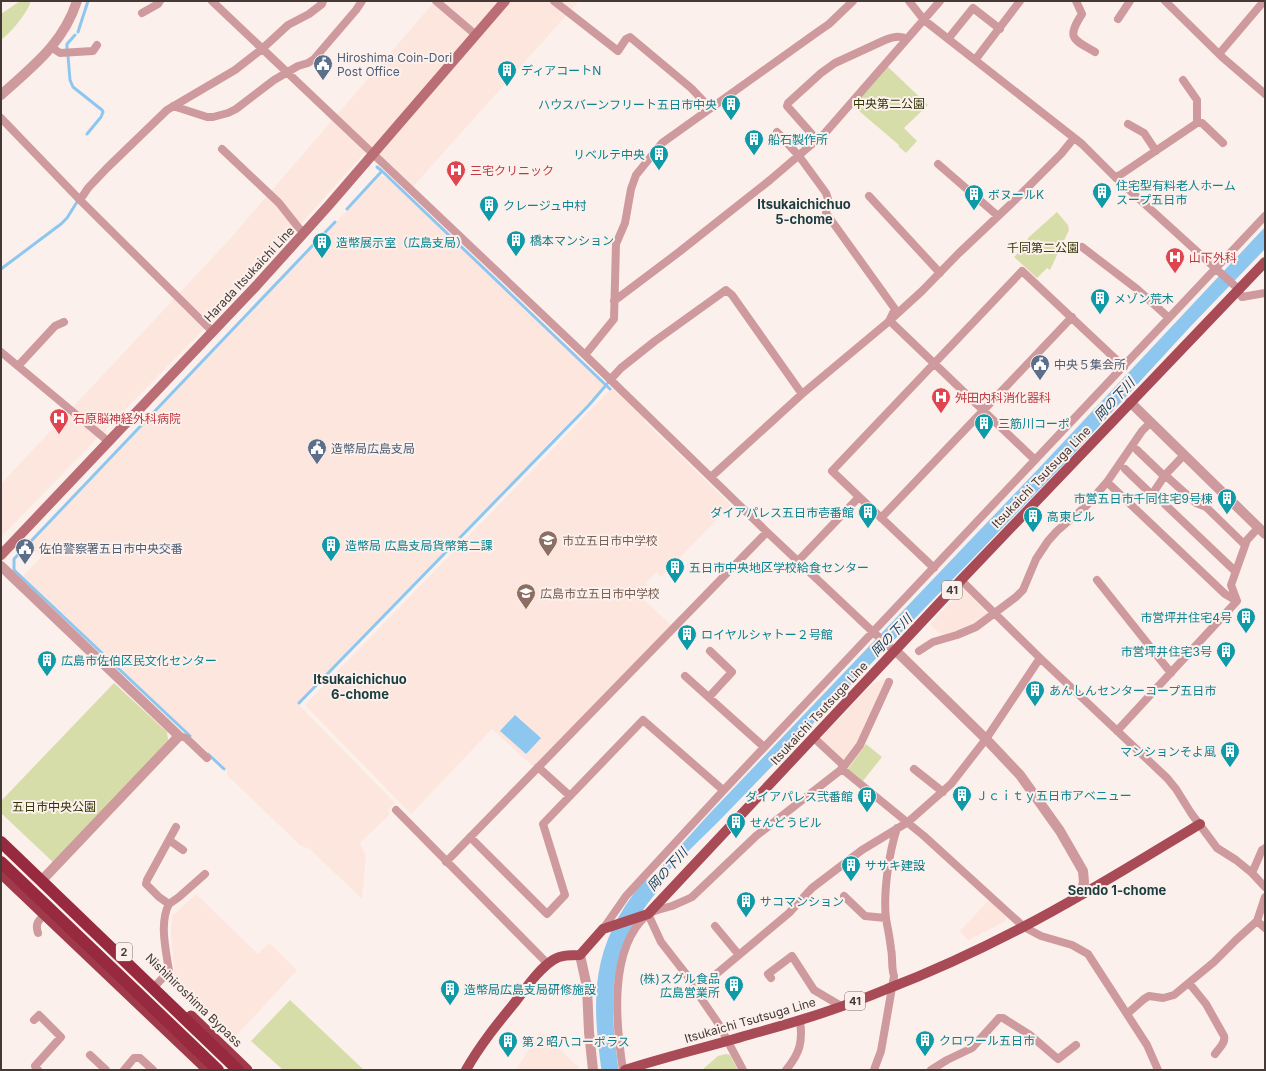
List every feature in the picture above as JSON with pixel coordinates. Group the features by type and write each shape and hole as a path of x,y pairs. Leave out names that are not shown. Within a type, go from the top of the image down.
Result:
{"highway":[{"name":"Nishihiroshima Bypass","path":"1,835 247,1070"},
{"name":"Nishihiroshima Bypass","path":"1,842 238,1070"},
{"name":"2","path":"1,862 218,1070"},
{"name":"2","path":"1,873 208,1070"}],"main road":[{"name":"Harada Itsukaichi Line","path":"1,555 109,442 304,232 506,1"},
{"name":"Itsukaichi Tsutsuga Line","path":"607,928 643,916 813,737 893,649 961,580 1236,289 1265,262"},
{"name":"Itsukaichi Tsutsuga Line","path":"624,1070 660,1058 800,1020 893,987 1024,927 1200,824"},
{"path":"466,1070 478,1049 536,976 548,964 561,956 580,955 607,928"}],"street":[{"path":"1,95 39,60 61,36 73,13 77,1"},
{"path":"142,13 158,4 160,1"},
{"path":"212,1 585,355 767,532 893,649 986,739 1020,775 1060,831 1083,871 1084,882 1082,890 1073,899"},
{"path":"80,200 88,188 107,168 167,110 235,70 262,49 288,25 309,14 322,4 323,1"},
{"path":"173,106 207,117 219,116 236,109 274,80 298,66 308,64 314,59 362,1"},
{"path":"436,1 476,35"},
{"path":"554,1 618,51 626,39 630,37 691,88 710,108"},
{"path":"585,355 614,319 616,244 624,223 631,189 636,176 662,143 829,24 853,1"},
{"path":"909,1 924,20 1074,138 1217,270 1242,297 1265,293"},
{"path":"614,301 679,252 799,156 825,133 940,1"},
{"path":"975,60 1020,1"},
{"path":"1076,1 1082,14 1075,26 1073,36 1074,40 1095,52"},
{"path":"1118,19 1130,1"},
{"path":"1165,1 1219,54 1265,94"},
{"path":"1219,54 1264,1"},
{"path":"948,39 973,8 1000,29"},
{"path":"817,140 787,106 788,103 821,73 835,63 893,37 904,37 907,39"},
{"path":"51,47 60,53 93,51 97,45"},
{"path":"1182,80 1196,100 1197,123"},
{"path":"1,118 80,200 212,332"},
{"path":"1115,177 1197,123 1202,123 1223,143"},
{"path":"1128,124 1144,133 1156,151"},
{"path":"777,132 799,156 826,193 828,200 826,213 895,309 890,319"},
{"path":"711,477 802,394 890,319 940,273 1061,154 1074,138"},
{"path":"222,149 279,203 298,227 304,232"},
{"path":"938,164 998,216"},
{"path":"869,196 940,273"},
{"path":"607,928 626,896 723,790 875,633 1034,459 1217,270 1265,216"},
{"path":"1082,247 1137,289 1169,318"},
{"path":"934,568 832,472 934,363 1022,271 1124,367"},
{"path":"610,380 621,368 655,341 726,290 732,295 802,394"},
{"path":"881,518 1072,317"},
{"path":"890,319 891,322 1034,459"},
{"path":"18,366 55,326 64,322"},
{"path":"1,352 109,442"},
{"path":"1130,402 1262,531 1248,540 1235,572 1231,585 1237,601"},
{"path":"919,651 933,642 966,632 976,627 1016,597 1022,590 1036,559 1048,541 1057,531 1086,506 1107,482 1138,435 1150,423"},
{"path":"1137,450 1196,503 1206,506 1245,545"},
{"path":"1153,493 1165,475 1184,456"},
{"path":"1125,469 1153,493 1235,572"},
{"path":"1107,482 1225,594 1237,601"},
{"path":"798,561 859,497"},
{"path":"446,862 767,532"},
{"path":"1,566 179,736 186,738 207,758"},
{"path":"961,580 1040,658 1167,778 1217,848 1236,860 1252,873 1265,887"},
{"path":"1097,580 1171,673"},
{"path":"1117,731 1237,601"},
{"path":"709,697 732,672 710,651"},
{"path":"696,991 789,913 812,888 862,850 908,822 956,780 986,739 1040,658"},
{"path":"685,676 764,747"},
{"path":"624,1070 617,1023 618,976 626,947 643,916 684,901 692,896 756,836 842,769 860,745 889,682"},
{"path":"470,837 548,914 566,895 543,824 643,720 723,790"},
{"path":"46,877 179,736"},
{"path":"813,737 842,764 842,769 908,822 1024,927 1041,936 1072,945 1088,954 1147,1045 1158,1070"},
{"path":"538,767 570,796"},
{"path":"914,769 943,792"},
{"path":"396,810 548,964"},
{"path":"169,904 159,897 146,884 176,827"},
{"path":"874,1070 881,1051 893,987 894,976 892,970 892,953 886,918 885,901 889,861 897,828"},
{"path":"169,840 183,850"},
{"path":"1252,873 1262,850 1265,848"},
{"path":"157,984 169,971 164,928 165,912 169,904 205,874"},
{"path":"844,896 865,916 886,918"},
{"path":"1127,1014 1149,996 1169,997 1174,995 1214,962 1257,920 1265,896"},
{"path":"38,933 36,927 37,923 44,915"},
{"path":"643,916 693,983 696,991 718,1023 743,1070"},
{"path":"1257,920 1265,928"},
{"path":"715,926 739,955"},
{"path":"580,955 586,987 593,1070"},
{"path":"771,978 768,974 792,956 814,990 841,1006"},
{"path":"1189,983 1206,1004 1224,1036 1225,1039 1215,1054"},
{"path":"34,1020 39,1015 61,1037 35,1066 38,1070"},
{"path":"931,1070 947,1060 972,1048 999,1018 1003,1018 1030,1035 1058,1059 1076,1045"},
{"path":"786,1070 797,1054 802,1038 800,1020"},
{"path":"90,1055 106,1070"},
{"path":"124,1070 134,1058 140,1058 153,1070"}],"shaded area":[{"path":"435,1 579,1 410,190 368,149 235,297 1,537 1,484 229,240"},
{"name":"造幣局広島支局","path":"380,176 389,178 606,384 297,703 395,803 387,811 390,814 360,843 366,856 362,899 310,849 301,846 227,775 227,770 23,576 41,557 29,545"},
{"name":"広島市立五日市中学校","path":"612,388 731,505 661,577 656,572 646,583 648,585 639,595 671,625 534,767 492,729 411,814 305,705"},
{"path":"964,589 988,614 975,623 956,632 942,636 930,624"},
{"path":"888,679 882,687 859,740 844,761 821,738 872,684"},
{"path":"196,894 258,954 269,943 297,970 235,1037 174,979 171,933 172,916"},
{"path":"989,900 1006,916 1006,921 968,940 960,931"},
{"path":"540,1032 579,1067 577,1070 516,1070"}],"green space":[{"path":"20,1 30,1 30,4 17,24 1,40 1,14"},
{"name":"中央第二公園","path":"887,66 928,105 904,128 917,141 906,153 898,146 899,145 852,105"},
{"name":"千同第二公園","path":"1057,212 1068,225 1069,230 1050,270 1047,268 1037,278 1014,257 1027,244 1028,238"},
{"name":"五日市中央公園","path":"114,683 167,732 168,740 55,864 1,813 1,801"},
{"path":"866,744 882,757 863,781 848,769"},
{"path":"290,1000 364,1070 283,1070 251,1041"},
{"path":"726,1054 730,1055 738,1070 702,1070 718,1056"}],"water":[{"path":"1265,227 1265,249 1190,327 1066,462 719,821 634,906 663,865 710,813 1040,467"},
{"path":"515,715 541,738 526,754 500,731"}],"waterway":[{"path":"78,32 88,1"},
{"path":"67,49 67,44 75,35"},
{"path":"68,56 70,80 73,87 103,112 101,117 87,134"},
{"path":"347,209 382,171 377,167"},
{"path":"382,171 610,389"},
{"path":"1,269 61,224 67,218 77,202"},
{"path":"190,736 14,570 14,559 335,222"},
{"path":"299,703 589,405 607,384"},
{"path":"208,754 224,769"},
{"name":"岡の下川","path":"610,1070 605,1019 607,974 612,953 620,931 649,888"}],"place":[{"name":"Hiroshima Coin-Dori Post Office","path":"323,81"},
{"name":"ディアコートN","path":"507,87"},
{"name":"ハウスバーンフリート五日市中央","path":"731,121"},
{"name":"船石製作所","path":"754,156"},
{"name":"リベルテ中央","path":"659,171"},
{"name":"三宅クリニック","path":"456,187"},
{"name":"住宅型有料老人ホーム スープ五日市","path":"1102,209"},
{"name":"ボヌールK","path":"974,211"},
{"name":"クレージュ中村","path":"489,222"},
{"name":"橋本マンション","path":"516,257"},
{"name":"造幣展示室（広島支局）","path":"322,259"},
{"name":"山下外科","path":"1175,274"},
{"name":"メゾン荒木","path":"1100,315"},
{"name":"中央５集会所","path":"1040,381"},
{"name":"舛田内科消化器科","path":"941,414"},
{"name":"石原脳神経外科病院","path":"59,435"},
{"name":"三筋川コーポ","path":"984,440"},
{"name":"造幣局広島支局","path":"317,465"},
{"name":"市営五日市千同住宅9号棟","path":"1227,515"},
{"name":"ダイアパレス五日市壱番館","path":"868,529"},
{"name":"高東ビル","path":"1033,533"},
{"name":"市立五日市中学校","path":"548,557"},
{"name":"造幣局 広島支局貨幣第二課","path":"331,562"},
{"name":"佐伯警察署五日市中央交番","path":"25,565"},
{"name":"五日市中央地区学校給食センター","path":"675,584"},
{"name":"広島市立五日市中学校","path":"526,610"},
{"name":"市営坪井住宅4号","path":"1246,634"},
{"name":"ロイヤルシャトー２号館","path":"687,651"},
{"name":"市営坪井住宅3号","path":"1226,668"},
{"name":"広島市佐伯区民文化センター","path":"47,677"},
{"name":"あんしんセンターコープ五日市","path":"1035,707"},
{"name":"マンションそよ風","path":"1230,768"},
{"name":"Ｊｃｉｔｙ五日市アベニュー","path":"962,812"},
{"name":"ダイアパレス弐番館","path":"867,813"},
{"name":"せんどうビル","path":"736,839"},
{"name":"ササキ建設","path":"851,882"},
{"name":"サコマンション","path":"746,918"},
{"name":"(株)スグル食品 広島営業所","path":"734,1002"},
{"name":"造幣局広島支局研修施設","path":"450,1006"},
{"name":"クロワール五日市","path":"925,1057"},
{"name":"第２昭八コーポラス","path":"508,1058"}],"district":[{"name":"Itsukaichichuo 5-chome","path":"804,212"},
{"name":"Itsukaichichuo 6-chome","path":"360,686"},
{"name":"Sendo 1-chome","path":"1117,890"}]}
